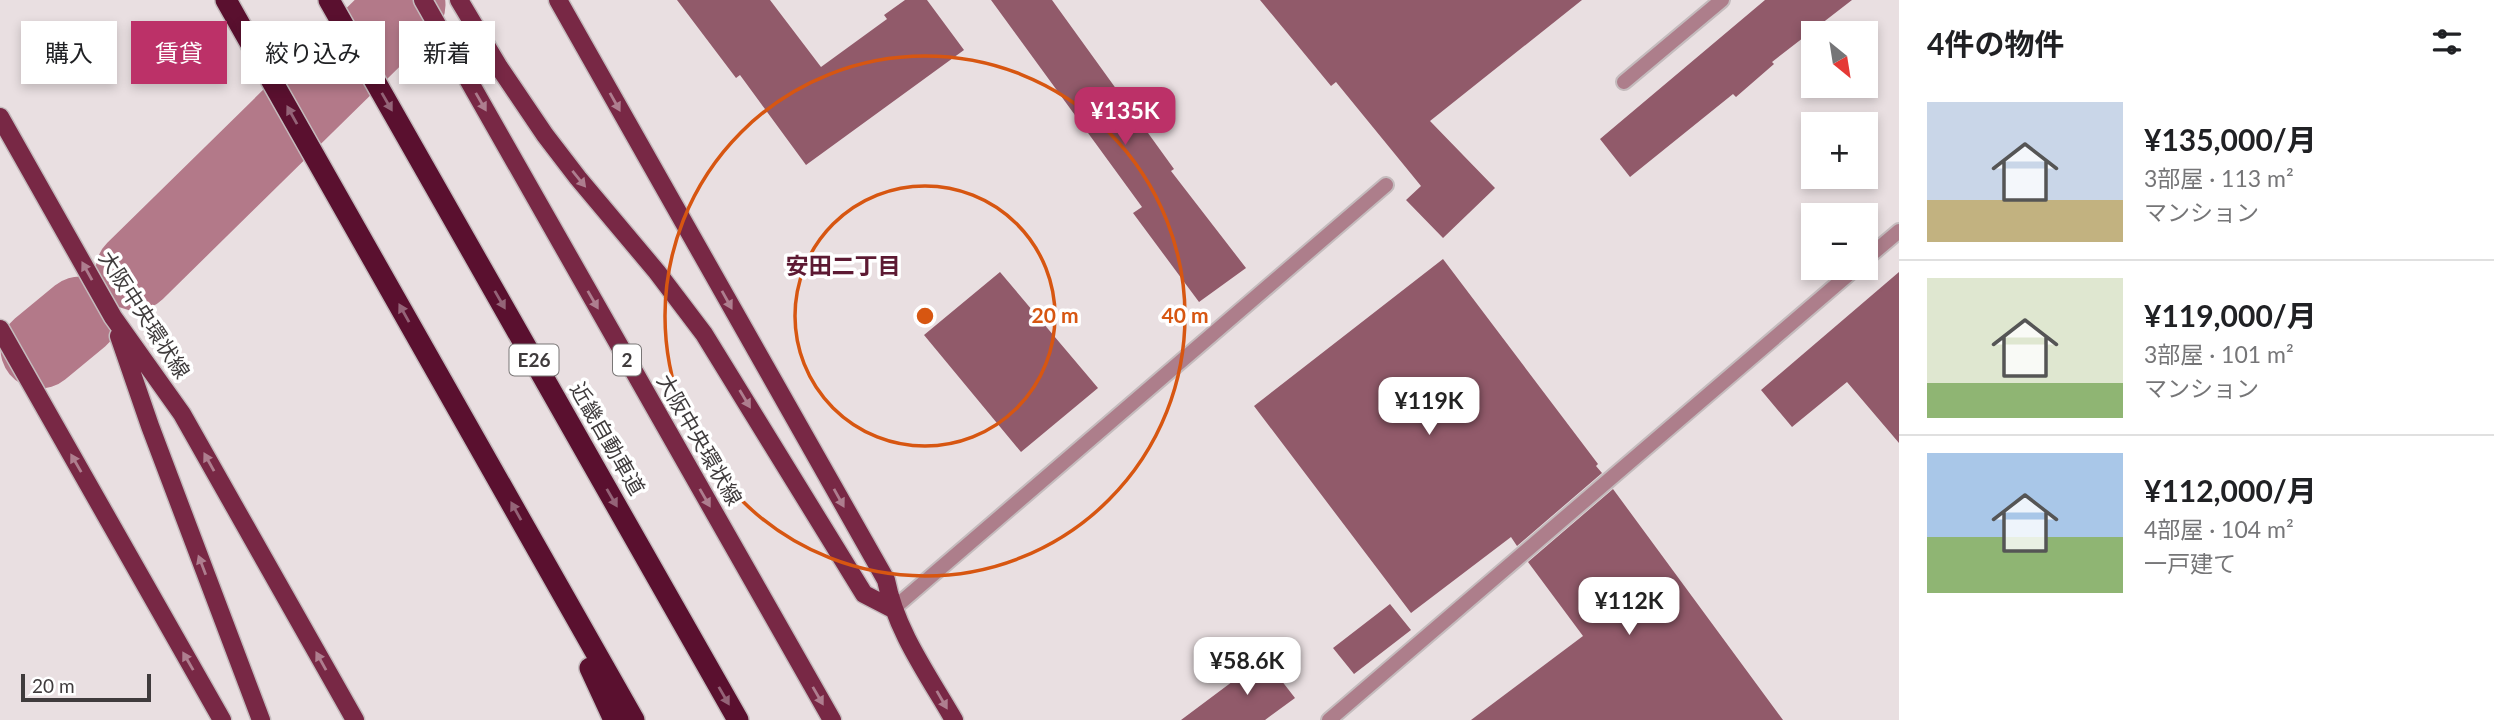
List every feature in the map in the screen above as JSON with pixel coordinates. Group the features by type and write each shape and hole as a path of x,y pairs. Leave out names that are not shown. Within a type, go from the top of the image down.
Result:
{"highway":[{"path":"226,0 634,720"},
{"name":"近畿自動車道","path":"330,0 738,720"},
{"path":"533,542 614,720"}],"main road":[{"name":"大阪中央環状線","path":"423,0 832,720"},
{"path":"459,0 499,67 545,135 704,334 864,594 893,609"},
{"path":"558,0 886,580 899,624 954,720"},
{"name":"大阪中央環状線","path":"0,117 113,317 182,414 355,720"},
{"path":"113,317 150,426 261,720"},
{"path":"0,329 222,720"}],"street":[{"path":"1624,82 1722,0"},
{"path":"893,609 1386,185"},
{"path":"1878,249 1899,231"},
{"path":"1329,720 1842,280"}],"building":[{"path":"677,0 770,0 821,67 887,19 884,15 905,0 927,0 964,50 806,165 740,75 736,78"},
{"path":"991,0 1052,0 1174,169 1171,171 1246,268 1199,302 1133,213 1142,207"},
{"path":"1260,0 1582,0 1430,121 1495,188 1443,238 1406,200 1421,186 1336,82 1331,86"},
{"path":"1765,0 1852,0 1825,21 1801,21 1801,40 1772,62 1774,64 1736,97 1733,94 1630,177 1600,139"},
{"path":"1443,259 1598,464 1596,466 1602,473 1517,546 1511,537 1411,613 1254,406"},
{"path":"1000,272 1098,388 1021,452 924,335"},
{"path":"1899,272 1899,443 1847,382 1792,427 1761,390"},
{"path":"1613,489 1783,720 1471,720 1583,636 1528,562"},
{"path":"1390,604 1411,630 1354,674 1333,648"},
{"path":"1264,658 1295,698 1265,720 1181,720"}],"waterway":[{"path":"135,271 406,5"},
{"path":"40,349 80,316"}],"district":[{"name":"安田二丁目","path":"843,266"}]}
